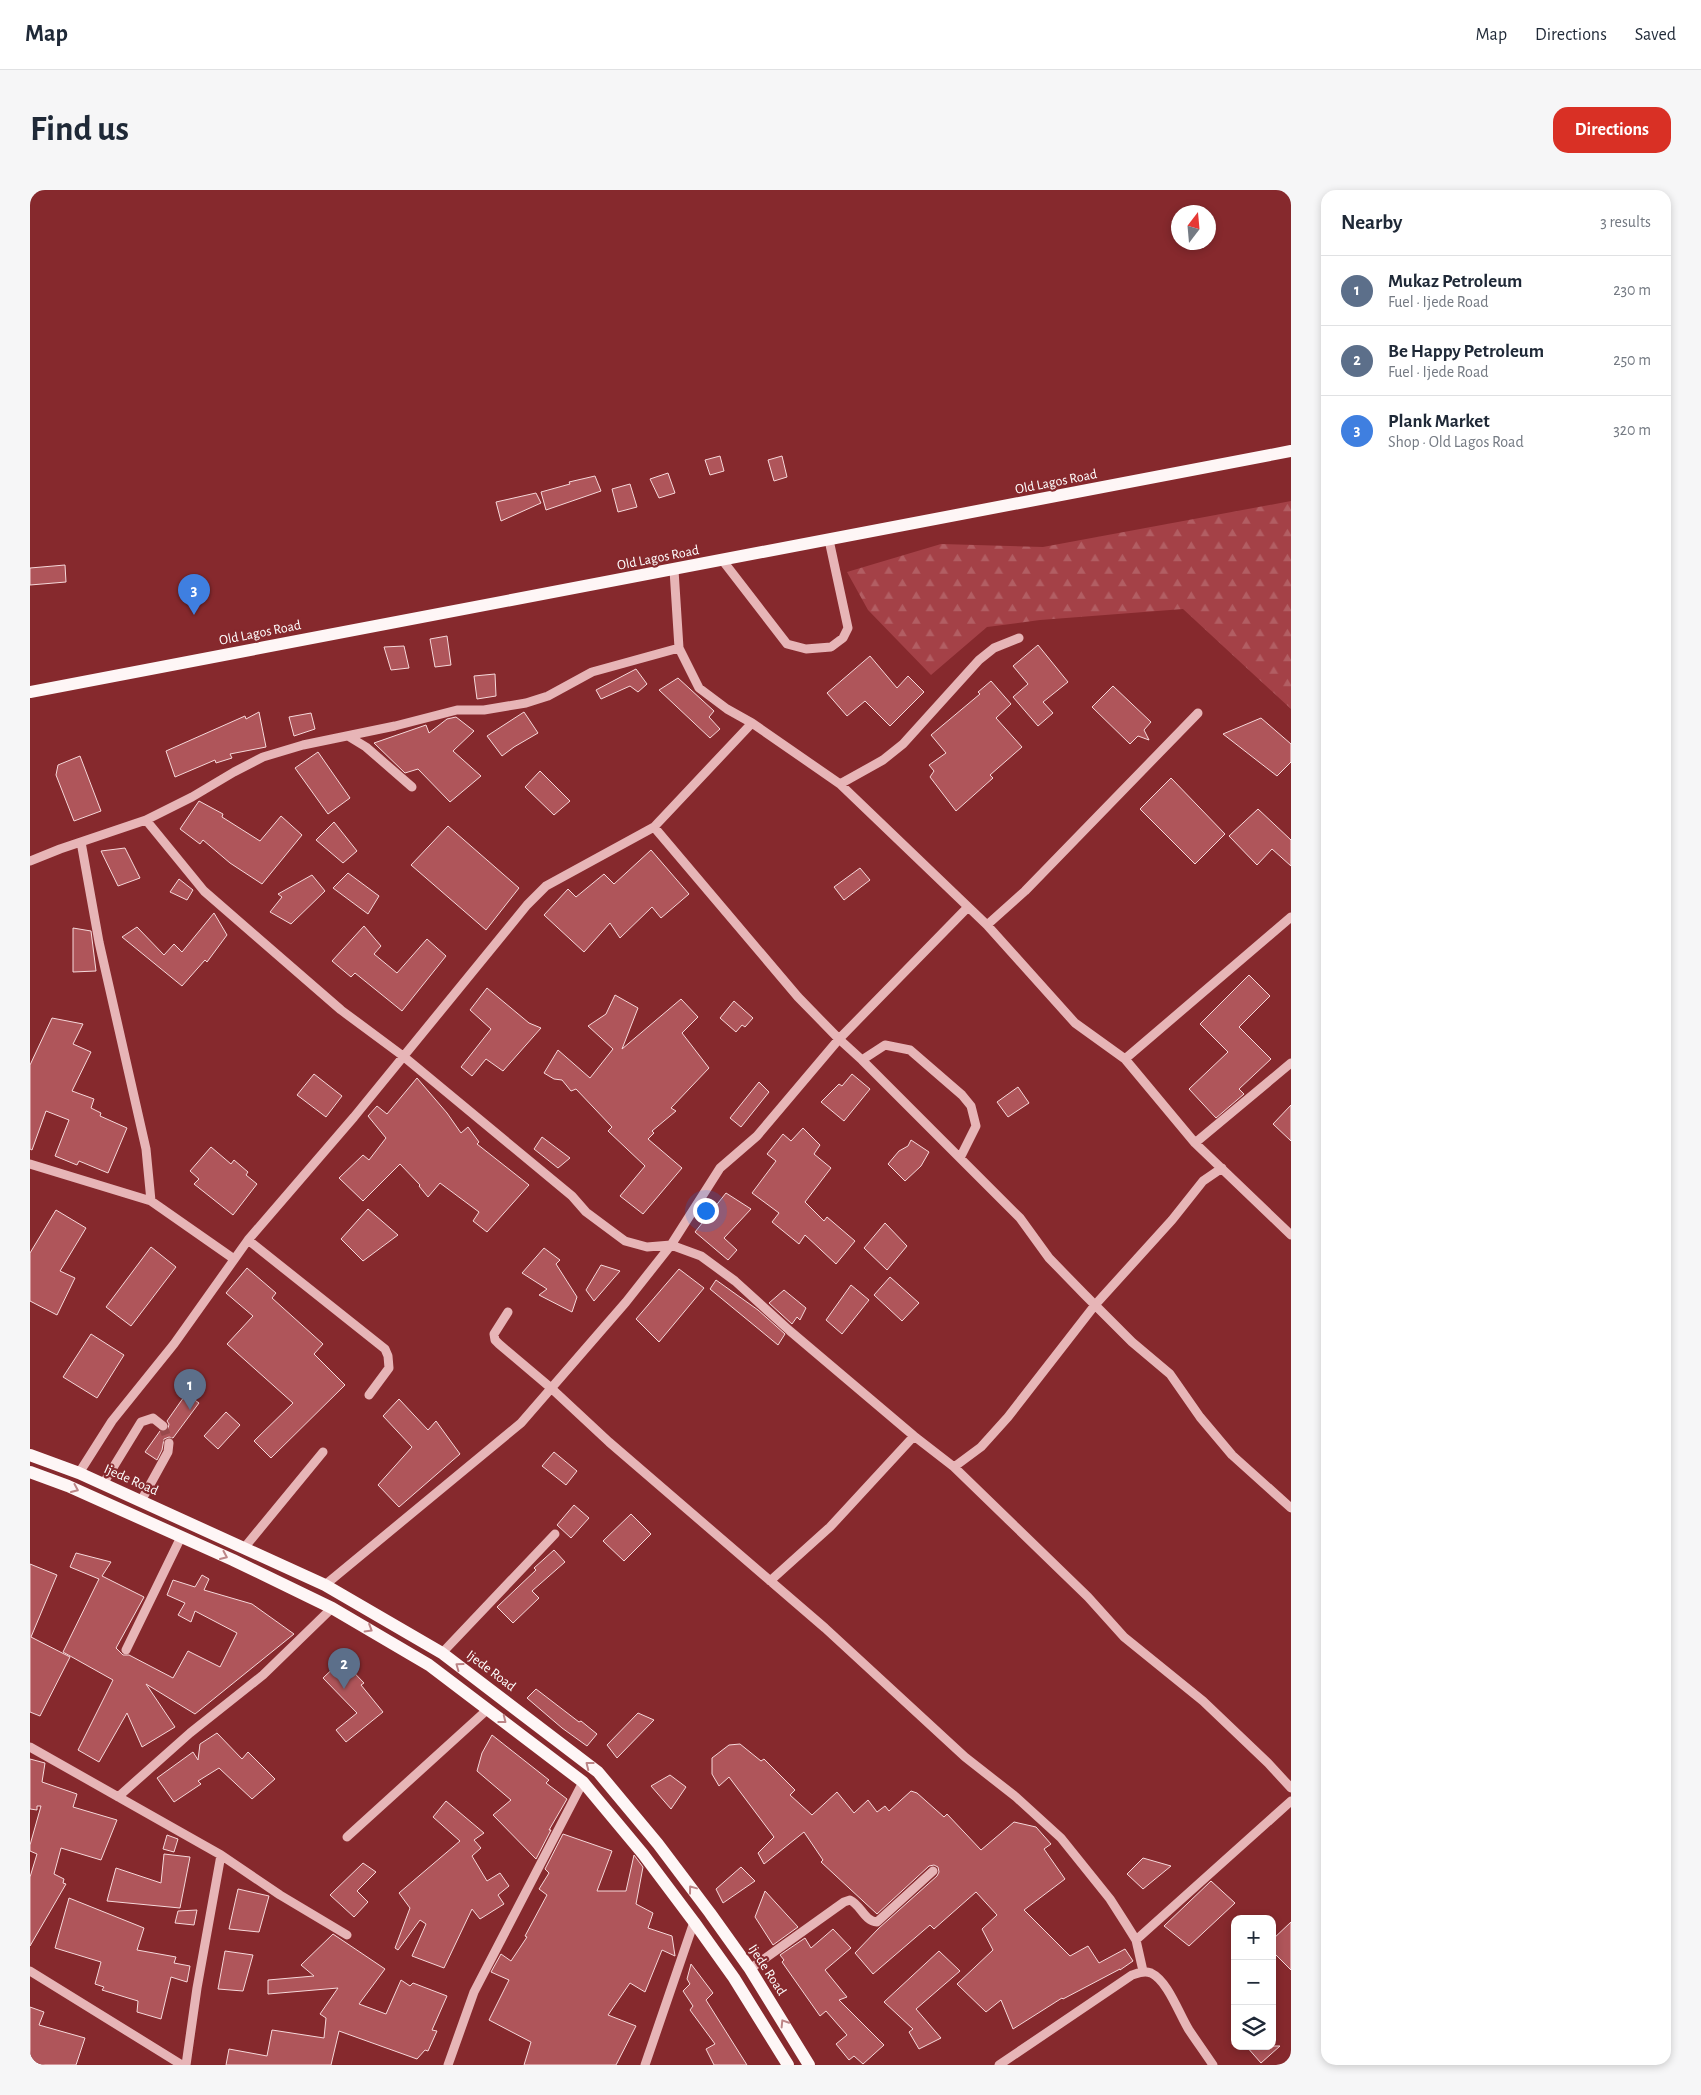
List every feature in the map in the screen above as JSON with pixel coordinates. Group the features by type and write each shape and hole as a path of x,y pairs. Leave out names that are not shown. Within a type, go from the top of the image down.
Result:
{"main road":[{"name":"Old Lagos Road","path":"30,692 1291,451"},
{"name":"Ijede Road","path":"30,1455 79,1473 326,1584 442,1653 598,1772 658,1844 750,1969 810,2065"},
{"path":"30,1472 68,1486 332,1608 429,1665 583,1782 643,1854 694,1922 734,1978 788,2065"}],"street":[{"path":"722,561 787,644 806,649 831,648 843,638 848,628 829,540"},
{"path":"674,570 679,648 699,688 727,709 752,723 840,784 987,925 1075,1023 1125,1059 1196,1143 1291,1235"},
{"path":"840,784 883,760 902,744 963,675 979,660 994,648 1019,638"},
{"path":"30,861 146,820 192,797 263,757 303,745 457,710 484,710 526,703 548,696 592,672 679,648"},
{"path":"987,925 1025,891 1198,713"},
{"path":"79,1473 112,1421 174,1344 248,1240 354,1117 527,905 546,886 654,827 752,723"},
{"path":"348,736 366,747 412,786"},
{"path":"146,820 204,891 341,1010 403,1056 572,1196 586,1212 610,1231 625,1241 647,1247 671,1245 701,1256 735,1281 790,1331 914,1436 954,1467 1082,1590 1124,1636 1203,1701 1268,1763 1291,1788"},
{"path":"654,827 798,997 1020,1218 1049,1258 1132,1342 1170,1374 1200,1417 1232,1455 1291,1508"},
{"path":"81,842 99,942 146,1149 151,1201"},
{"path":"326,1584 514,1429 626,1302 671,1245 720,1168 757,1136 839,1039 968,907"},
{"path":"1125,1059 1291,917"},
{"path":"862,1060 885,1045 910,1050 962,1095 971,1106 976,1126 960,1158"},
{"path":"1196,1143 1291,1063"},
{"path":"30,1164 151,1201 234,1259"},
{"path":"954,1467 980,1447 1008,1417 1095,1305 1172,1220 1203,1181 1222,1168"},
{"path":"248,1240 385,1349 389,1368 369,1395"},
{"path":"508,1312 494,1334 495,1340 551,1388 609,1442 825,1628 937,1733 1016,1797 1061,1838 1110,1898 1136,1940 1143,1971"},
{"path":"103,1484 141,1422 153,1418 163,1426"},
{"path":"770,1582 830,1527 914,1436"},
{"path":"141,1501 168,1452 169,1443"},
{"path":"244,1548 323,1452"},
{"path":"442,1653 555,1534"},
{"path":"126,1650 181,1537"},
{"path":"118,1797 190,1732 263,1675 332,1608"},
{"path":"348,1837 488,1709"},
{"path":"30,1747 221,1855 280,1895 347,1935"},
{"path":"448,2065 474,1992 583,1782"},
{"path":"1136,1940 1291,1801"},
{"path":"30,1971 184,2065 221,1855"},
{"path":"750,1969 844,1902 850,1900 857,1903 867,1918 877,1922 933,1871"},
{"path":"645,2065 694,1922"},
{"path":"999,2065 1132,1975 1143,1971 1150,1972 1156,1977 1170,1994 1188,2028 1214,2065"}],"green space":[{"path":"1291,501 1291,709 1183,609 1040,620 987,627 931,675 868,610 847,572 941,544 1043,547"}],"building":[{"path":"720,456 724,471 710,475 705,460"},
{"path":"782,456 787,477 774,481 768,460"},
{"path":"668,473 675,493 659,498 650,479"},
{"path":"595,476 601,491 546,510 541,492 570,484 569,482"},
{"path":"630,484 637,507 618,512 612,489"},
{"path":"536,493 541,503 501,521 496,502"},
{"path":"65,565 66,582 30,585 30,568"},
{"path":"447,636 451,665 435,667 430,639"},
{"path":"1038,645 1068,682 1043,702 1053,713 1038,726 1013,697 1028,684 1013,666"},
{"path":"404,646 409,668 391,670 384,647"},
{"path":"870,656 897,688 908,676 924,692 890,726 865,701 847,716 827,693"},
{"path":"636,669 647,684 638,692 630,686 601,699 596,690"},
{"path":"495,674 496,696 477,699 474,676"},
{"path":"678,678 714,711 709,717 720,729 710,738 659,690"},
{"path":"991,681 1011,704 996,718 1022,747 990,775 993,778 956,811 930,777 934,771 929,765 946,753 931,735 980,694 978,692"},
{"path":"1113,686 1151,722 1144,730 1149,740 1138,736 1130,744 1092,707"},
{"path":"259,712 266,747 230,754 232,758 216,763 215,760 175,777 166,751 245,716 246,719"},
{"path":"524,712 538,733 502,756 487,736"},
{"path":"311,713 315,729 294,736 289,717"},
{"path":"456,717 474,731 453,751 481,776 450,802 418,769 405,773 374,743 426,725 429,733 447,719"},
{"path":"1261,718 1291,744 1291,762 1277,776 1223,734"},
{"path":"318,752 350,798 328,814 295,768"},
{"path":"80,756 101,811 74,821 56,775 58,765"},
{"path":"540,771 570,801 554,815 525,787"},
{"path":"1171,778 1225,834 1195,864 1140,809"},
{"path":"199,801 223,814 222,817 260,841 281,816 302,835 262,884 230,863 203,840 200,844 180,829"},
{"path":"1258,809 1291,840 1291,866 1272,849 1257,865 1229,836"},
{"path":"334,822 357,851 343,863 316,840"},
{"path":"448,826 519,888 486,930 411,865"},
{"path":"125,848 140,878 118,886 101,851"},
{"path":"651,850 689,894 661,918 652,907 620,938 610,923 584,952 544,915 568,889 576,897 604,874 614,884"},
{"path":"860,868 870,880 844,900 834,887"},
{"path":"348,873 379,896 368,914 333,888"},
{"path":"312,875 325,891 291,924 270,912 282,897 278,894"},
{"path":"179,879 193,890 187,900 170,892"},
{"path":"214,913 227,935 207,962 205,960 182,986 122,937 137,927 164,955 174,944 182,952"},
{"path":"364,926 381,946 374,954 397,973 427,939 446,956 402,1011 355,973 351,977 332,961"},
{"path":"73,928 91,931 96,971 73,972"},
{"path":"1249,975 1270,996 1239,1027 1271,1059 1239,1089 1244,1094 1216,1118 1189,1089 1228,1052 1200,1024"},
{"path":"487,988 529,1023 541,1028 503,1071 486,1059 472,1076 461,1067 491,1029 470,1010"},
{"path":"615,995 638,1008 622,1049 681,999 698,1017 682,1033 709,1068 671,1108 676,1111 652,1131 654,1133 648,1139 682,1168 643,1214 620,1196 645,1166 608,1131 612,1127 576,1089 571,1091 562,1080 554,1079 544,1073 558,1050 590,1078 613,1049 588,1026 606,1014"},
{"path":"734,1001 753,1018 745,1027 742,1025 736,1032 720,1018"},
{"path":"52,1018 83,1024 73,1044 91,1052 72,1091 94,1099 91,1108 101,1113 100,1116 127,1128 108,1173 79,1161 77,1165 55,1156 69,1120 46,1111 32,1150 30,1149 30,1065"},
{"path":"314,1074 342,1096 326,1117 297,1095"},
{"path":"852,1074 870,1089 844,1121 821,1102 839,1084 842,1086"},
{"path":"417,1078 447,1113 461,1133 468,1127 479,1142 477,1144 529,1185 487,1232 473,1221 479,1212 440,1183 428,1197 420,1185 400,1164 363,1201 339,1178 363,1155 369,1160 386,1138 368,1116 377,1106 387,1114"},
{"path":"759,1082 769,1092 741,1127 730,1118"},
{"path":"1018,1087 1029,1103 1008,1117 997,1102"},
{"path":"1291,1105 1291,1141 1273,1124"},
{"path":"803,1128 820,1145 814,1154 831,1168 805,1202 824,1221 827,1217 855,1241 836,1264 805,1235 799,1244 772,1222 779,1213 752,1193 776,1161 767,1154 783,1134 791,1141"},
{"path":"542,1137 570,1158 558,1168 534,1149"},
{"path":"911,1140 929,1152 921,1166 905,1181 888,1164 899,1151 908,1146"},
{"path":"211,1147 231,1164 234,1160 248,1172 246,1175 257,1184 233,1215 194,1184 199,1179 190,1171"},
{"path":"726,1193 751,1209 724,1238 737,1250 728,1260 695,1232"},
{"path":"368,1209 398,1235 363,1261 341,1239"},
{"path":"56,1210 86,1228 60,1271 75,1278 57,1315 30,1301 30,1253"},
{"path":"885,1223 907,1246 887,1270 864,1248"},
{"path":"151,1247 176,1267 131,1326 106,1307"},
{"path":"544,1248 560,1260 556,1264 577,1297 572,1312 539,1295 547,1289 522,1273"},
{"path":"601,1265 620,1271 594,1301 586,1290"},
{"path":"247,1268 276,1293 272,1298 323,1344 314,1354 345,1385 271,1458 254,1441 293,1403 227,1344 253,1316 226,1293"},
{"path":"679,1269 704,1288 659,1342 636,1319"},
{"path":"890,1277 919,1303 902,1321 874,1295"},
{"path":"716,1280 758,1310 785,1334 778,1345 710,1289"},
{"path":"851,1285 869,1300 842,1334 826,1320"},
{"path":"784,1290 806,1308 800,1320 797,1317 792,1324 769,1303"},
{"path":"91,1334 124,1355 97,1398 63,1377"},
{"path":"186,1394 199,1403 173,1438 164,1439 162,1450 157,1460 145,1452 160,1431 165,1432 168,1429 169,1424 167,1421"},
{"path":"399,1399 428,1430 436,1421 460,1454 399,1507 378,1485 412,1447 383,1416"},
{"path":"226,1412 240,1425 218,1449 204,1436"},
{"path":"554,1452 577,1471 566,1485 542,1466"},
{"path":"574,1505 589,1518 571,1538 557,1525"},
{"path":"631,1514 651,1534 624,1561 603,1541"},
{"path":"554,1550 565,1562 532,1591 539,1598 513,1623 497,1607"},
{"path":"76,1553 111,1562 102,1576 144,1597 116,1648 123,1655 129,1655 173,1678 188,1651 220,1667 237,1633 195,1611 191,1622 178,1615 185,1603 167,1595 173,1580 195,1587 202,1575 209,1579 204,1590 252,1604 294,1634 195,1714 146,1684 175,1727 142,1747 127,1713 99,1762 78,1750 113,1680 63,1652 99,1579 70,1567"},
{"path":"30,1564 57,1575 31,1637 70,1657 40,1716 30,1712"},
{"path":"342,1660 364,1683 361,1685 383,1712 346,1742 336,1730 357,1713 323,1678"},
{"path":"536,1689 597,1734 587,1746 562,1728 527,1698"},
{"path":"638,1713 654,1720 617,1758 607,1745"},
{"path":"217,1733 242,1759 248,1752 275,1779 252,1799 219,1768 198,1781 201,1784 174,1802 157,1778 193,1752 198,1760 200,1744"},
{"path":"492,1735 549,1780 546,1783 567,1799 549,1830 551,1830 536,1859 493,1815 511,1800 477,1771 482,1753"},
{"path":"740,1744 761,1761 764,1759 795,1790 790,1795 812,1815 837,1792 854,1813 868,1800 877,1812 885,1806 889,1811 911,1791 917,1793 944,1817 947,1814 981,1850 1014,1822 1036,1827 1051,1844 1044,1849 1065,1879 1024,1910 1070,1956 1088,1946 1099,1963 1125,1949 1133,1961 1120,1970 1062,1998 1013,2029 1001,2000 986,2012 957,1984 993,1950 982,1929 997,1915 976,1892 934,1929 930,1925 873,1974 855,1953 879,1928 937,1876 939,1872 938,1867 934,1865 929,1866 877,1914 821,1862 823,1860 804,1832 764,1864 758,1853 774,1837 729,1777 719,1786 712,1774 712,1758 729,1745"},
{"path":"30,1759 45,1763 42,1782 77,1794 73,1807 117,1820 101,1860 61,1848 54,1874 64,1879 63,1883 66,1884 30,1946 30,1877 37,1854 30,1851 30,1845 41,1806 37,1806 37,1810 30,1809"},
{"path":"670,1775 686,1787 671,1809 651,1786"},
{"path":"446,1801 484,1833 474,1840 481,1848 472,1856 487,1881 500,1873 509,1886 498,1895 504,1904 480,1919 472,1909 444,1968 412,1956 426,1924 420,1920 398,1950 395,1948 410,1908 399,1893 460,1841 433,1817"},
{"path":"563,1834 612,1851 597,1891 626,1891 634,1855 643,1867 636,1904 653,1913 648,1928 672,1936 675,1956 662,1950 645,1992 630,1983 608,2015 636,2026 616,2065 524,2065 531,2042 489,2020 509,1980 491,1972 501,1954 511,1961 527,1937 525,1936 547,1895 539,1889 549,1873 545,1869"},
{"path":"167,1835 178,1839 174,1852 163,1849"},
{"path":"164,1854 190,1857 180,1908 107,1901 116,1868 161,1883"},
{"path":"1143,1858 1171,1866 1143,1889 1127,1874"},
{"path":"363,1863 376,1872 357,1891 368,1902 354,1917 330,1895"},
{"path":"741,1867 755,1881 723,1903 716,1889"},
{"path":"1211,1881 1235,1903 1189,1946 1164,1926"},
{"path":"238,1889 269,1896 259,1932 229,1929"},
{"path":"765,1891 798,1927 773,1945 755,1917"},
{"path":"69,1898 144,1928 137,1950 176,1957 174,1963 190,1966 187,1982 171,1977 161,2019 137,2012 138,2001 102,1990 104,1987 95,1984 101,1962 55,1948"},
{"path":"197,1910 194,1925 175,1923 178,1911"},
{"path":"1291,1922 1291,1970 1276,1955 1276,1936"},
{"path":"833,1929 851,1948 825,1970 847,1997 839,2000 884,2045 863,2064 854,2056 849,2060 836,2044 847,2035 826,2011 820,2016 782,1962 784,1960 780,1955 805,1938 811,1948"},
{"path":"333,1934 385,1969 359,2004 386,2014 401,1980 410,1986 413,1983 447,1996 432,2030 437,2031 428,2051 425,2050 417,2059 339,2031 331,2065 226,2065 229,2049 267,2056 272,2030 324,2038 326,2018 320,2014 338,1988 268,1994 268,1980 314,1976 301,1965"},
{"path":"225,1951 253,1955 243,1991 218,1989"},
{"path":"939,1951 960,1971 916,2009 941,2038 919,2049 909,2032 913,2029 884,2002"},
{"path":"691,1964 713,1993 706,2000 747,2065 714,2065 706,2049 715,2044 690,2010 693,2006 683,1991 690,1984 687,1979"},
{"path":"30,2007 44,2012 39,2025 85,2038 76,2065 30,2065"},
{"path":"1250,2050 1276,2050 1261,2063"}],"tunnel":[{"path":"163,1426 169,1443"}],"place":[{"name":"Plank Market","path":"194,615"},
{"name":"Mukaz Petroleum","path":"190,1410"},
{"name":"Be Happy Petroleum","path":"344,1689"}]}
